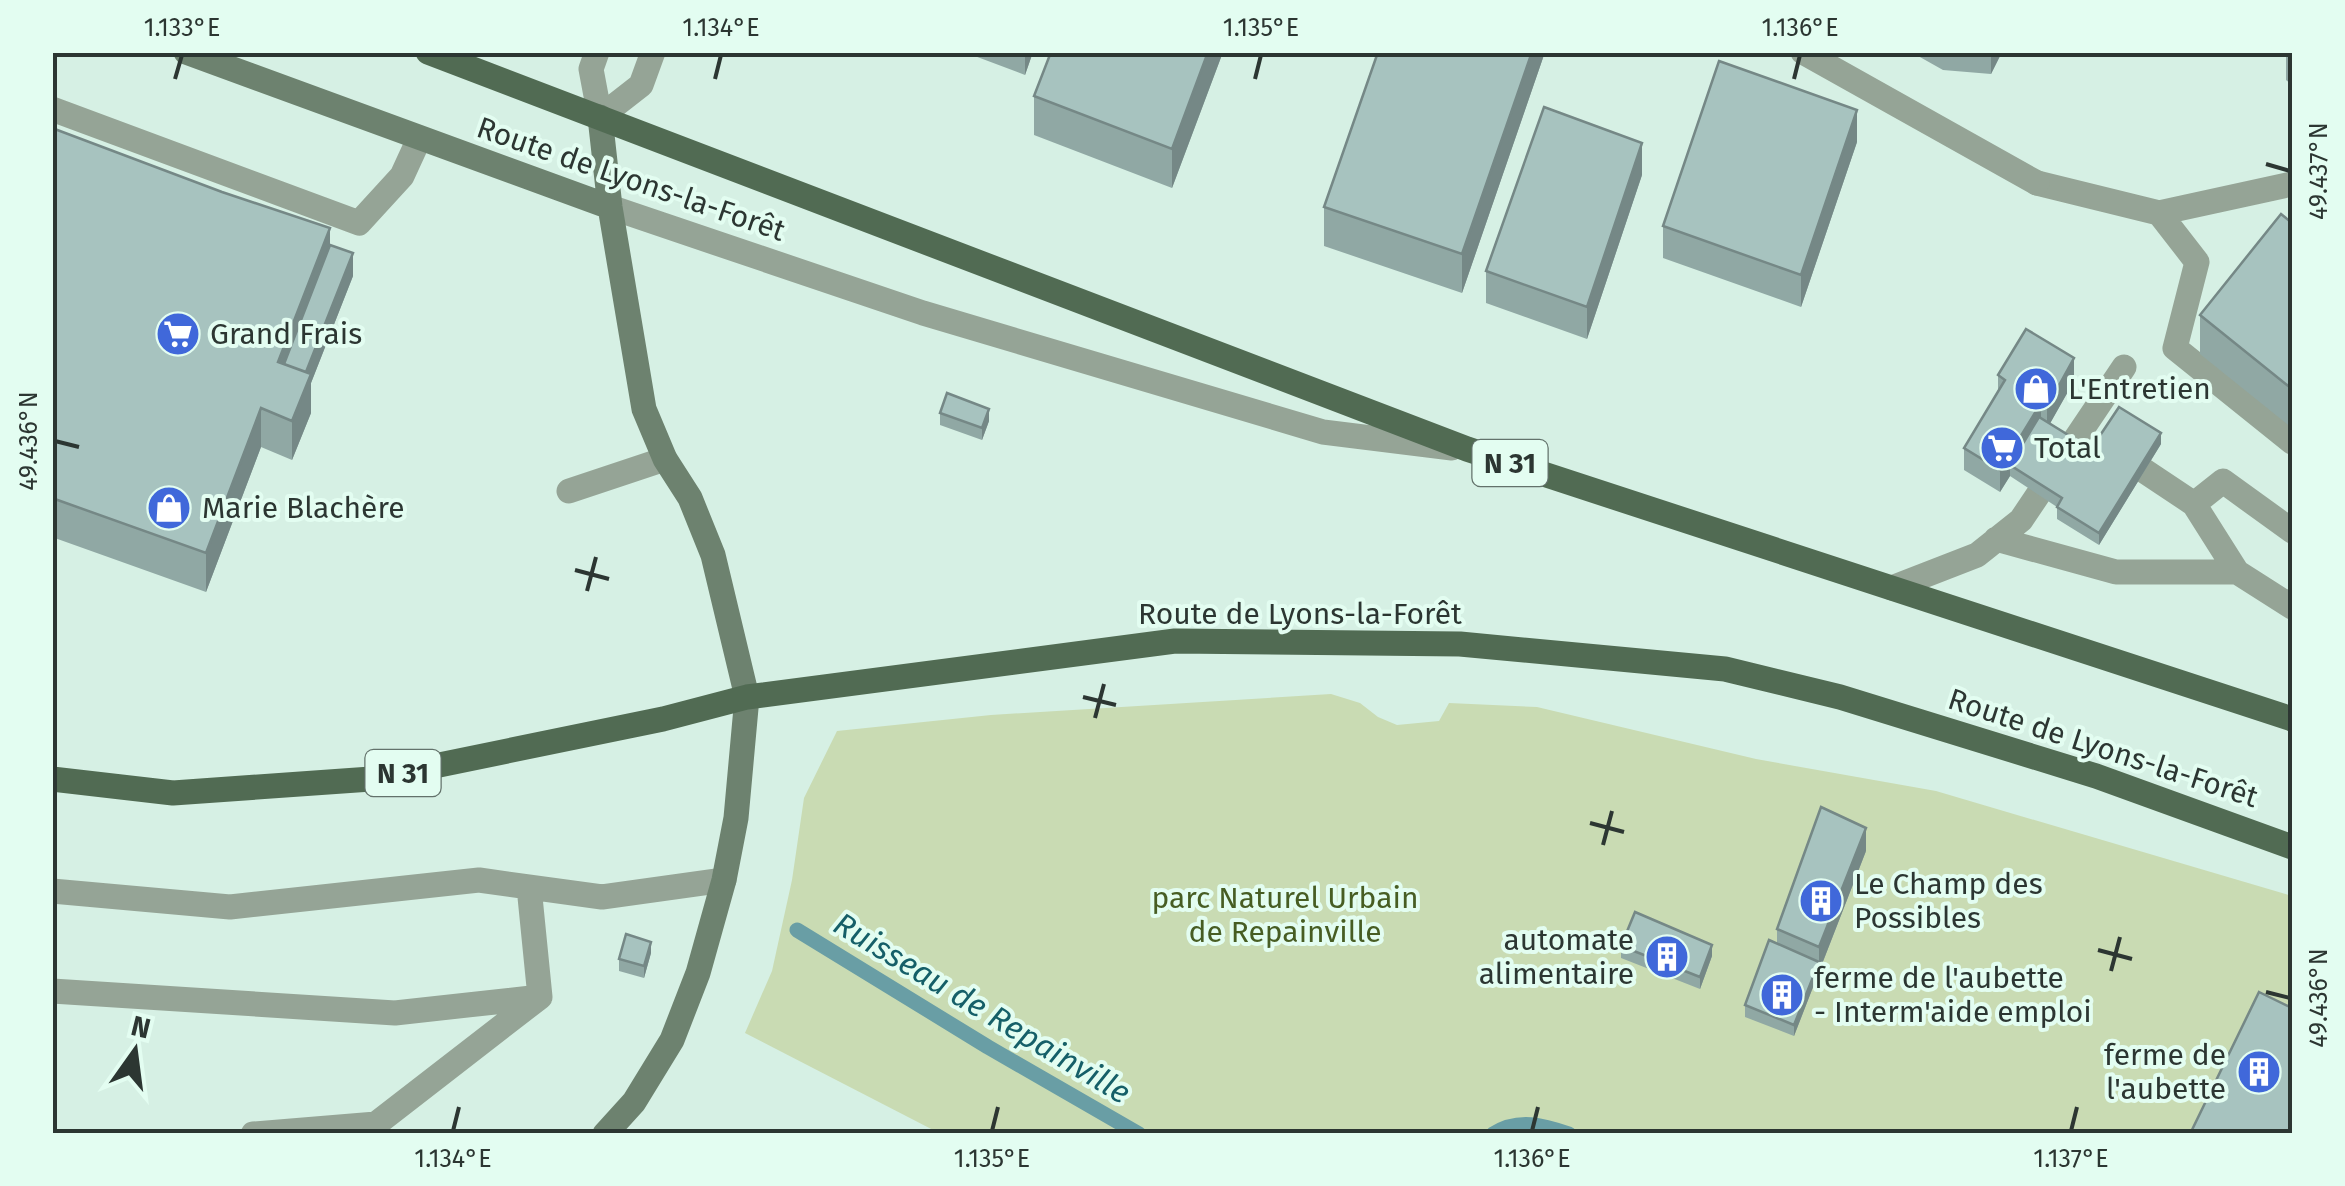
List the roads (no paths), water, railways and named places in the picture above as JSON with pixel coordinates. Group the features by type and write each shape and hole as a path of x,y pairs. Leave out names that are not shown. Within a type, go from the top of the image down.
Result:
{"main road":[{"name":"Route de Lyons-la-Forêt","path":"428,52 1467,449 2292,719"},
{"name":"Route de Lyons-la-Forêt","path":"52,779 174,793 371,779 663,719 747,697 1175,641 1460,644 1725,669 1840,697 2096,776 2292,846"}],"street":[{"name":"Route de Lyons-la-Forêt","path":"186,52 610,207 923,313 1323,432 1467,449"},
{"path":"597,52 591,70 644,409 665,459 690,498 713,555 747,697 736,818 724,880 698,973 672,1040 634,1102 605,1134"},
{"path":"600,117 641,85 653,52"},
{"path":"1803,52 2038,183 2159,213 2292,184"},
{"path":"52,109 359,222 402,176 419,139"},
{"path":"2159,213 2197,262 2175,348 2292,442"},
{"path":"1892,588 1976,555 2021,520 2124,366"},
{"path":"2081,429 2194,504 2237,572 2292,606"},
{"path":"569,491 665,459"},
{"path":"2194,504 2222,481 2292,531"},
{"path":"1996,539 2116,572 2237,572"},
{"path":"52,891 230,907 478,880 602,897 724,880"},
{"path":"529,887 540,997"},
{"path":"52,991 395,1012 540,997"},
{"path":"253,1134 376,1124 540,997"}],"waterway":[{"name":"Ruisseau de Repainville","path":"797,930 1139,1134"},
{"name":"Ruisseau de Repainville","path":"1493,1134 1521,1125 1569,1134"}],"place":[{"name":"Grand Frais","path":"178,334"},
{"name":"L'Entretien","path":"2036,389"},
{"name":"Total","path":"2002,448"},
{"name":"Marie Blachère","path":"169,508"},
{"name":"Le Champ des Possibles","path":"1821,901"},
{"name":"automate alimentaire","path":"1667,957"},
{"name":"ferme de l'aubette - Interm'aide emploi","path":"1782,995"},
{"name":"ferme de l'aubette","path":"2259,1072"}],"park label":[{"name":"parc Naturel Urbain de Repainville","path":"1285,915"}]}
